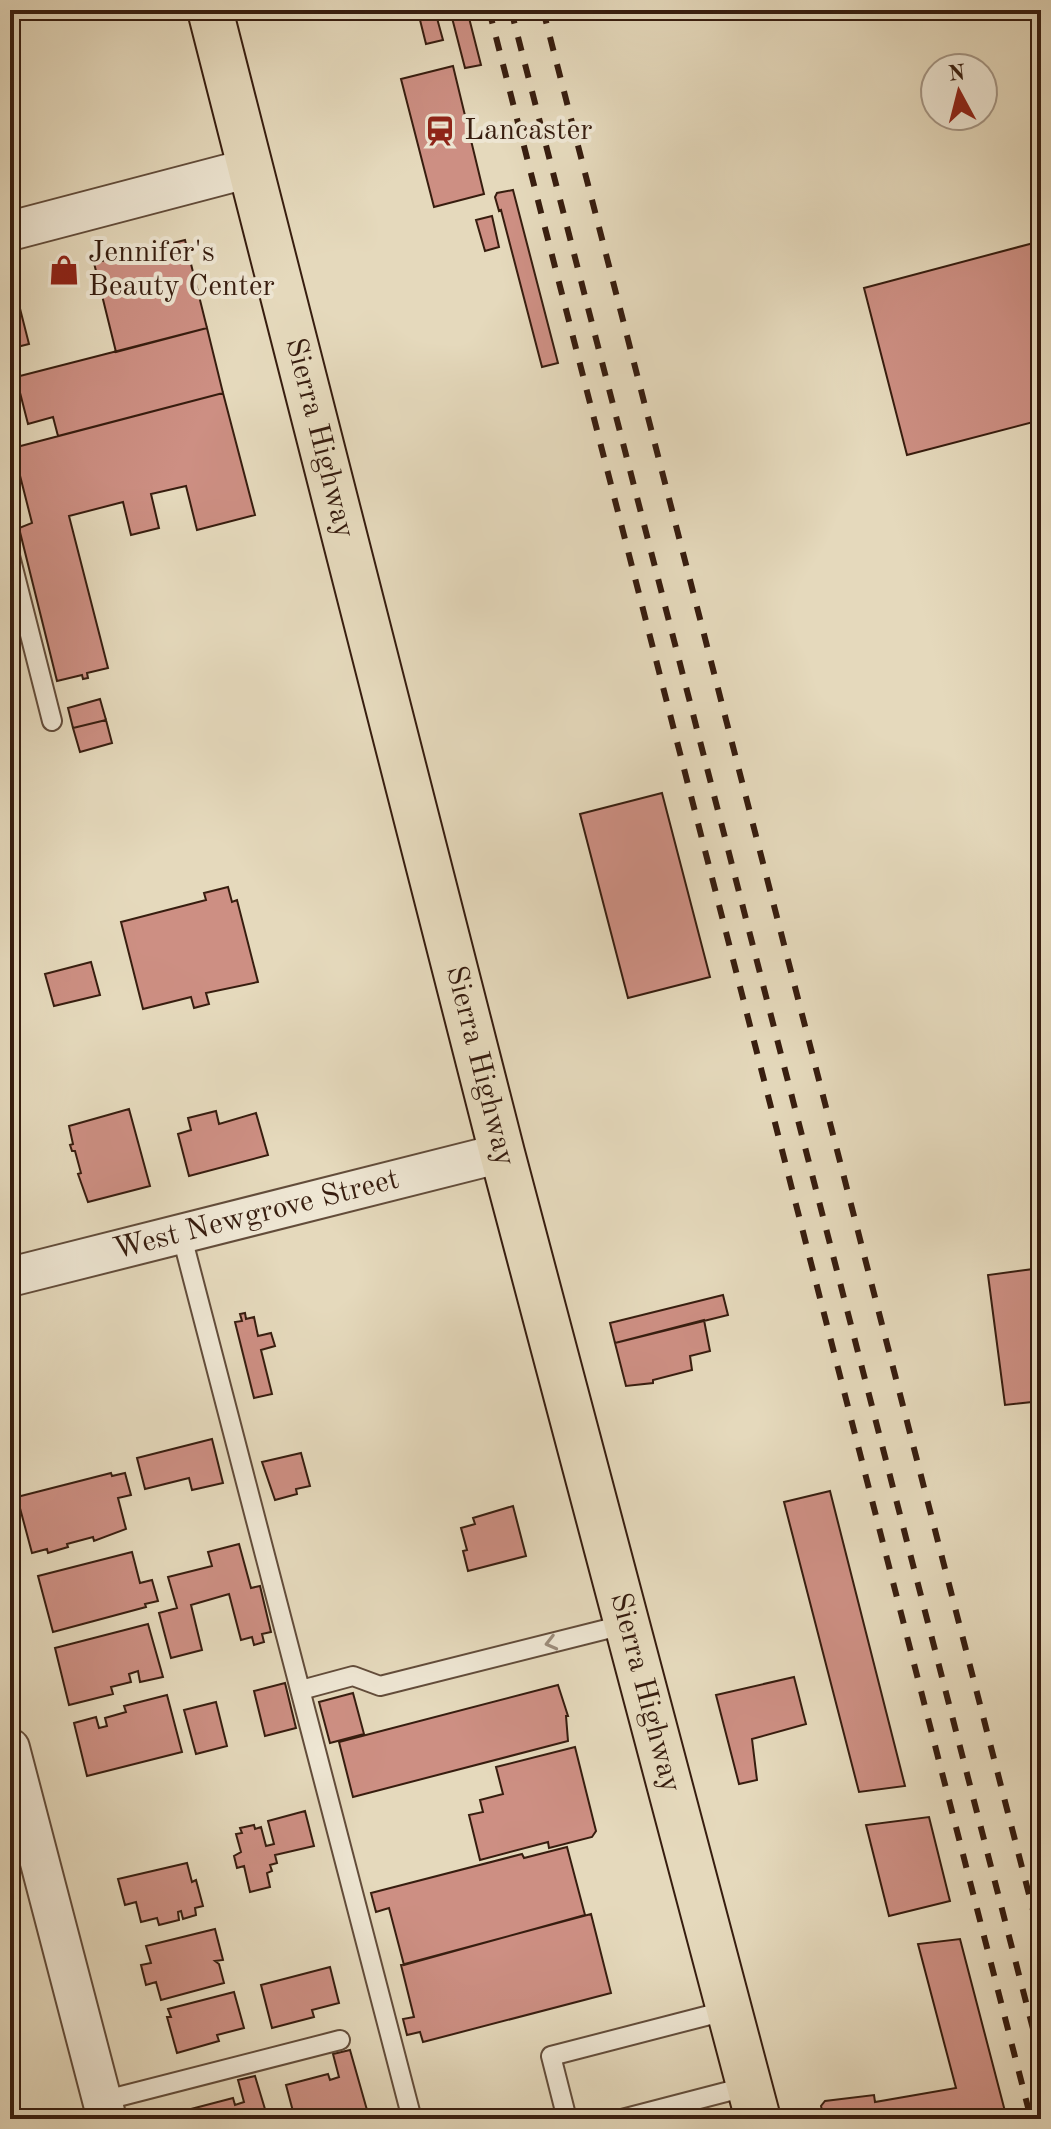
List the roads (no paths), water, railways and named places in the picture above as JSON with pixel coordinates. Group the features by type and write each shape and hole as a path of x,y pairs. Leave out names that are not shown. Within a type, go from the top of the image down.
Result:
{"main road":[{"name":"Sierra Highway","path":"210,10 502,1153 754,2102"}],"street":[{"path":"10,231 250,168"},
{"name":"West Newgrove Street","path":"10,1277 502,1153"},
{"path":"10,1748 105,2110"}],"lane":[{"path":"10,556 52,721"},
{"path":"181,1233 412,2119"},
{"path":"301,1690 353,1676 380,1686 627,1624"},
{"path":"567,2119 551,2056 729,2010"},
{"path":"105,2110 340,2040"},
{"path":"622,2119 754,2102"}],"railway":[{"path":"489,10 1031,2119"},
{"path":"511,10 1041,2060"},
{"path":"543,10 1041,1941"}],"place":[{"name":"Lancaster","path":"440,131"},
{"name":"Jennifer's Beauty Center","path":"64,270"}]}
